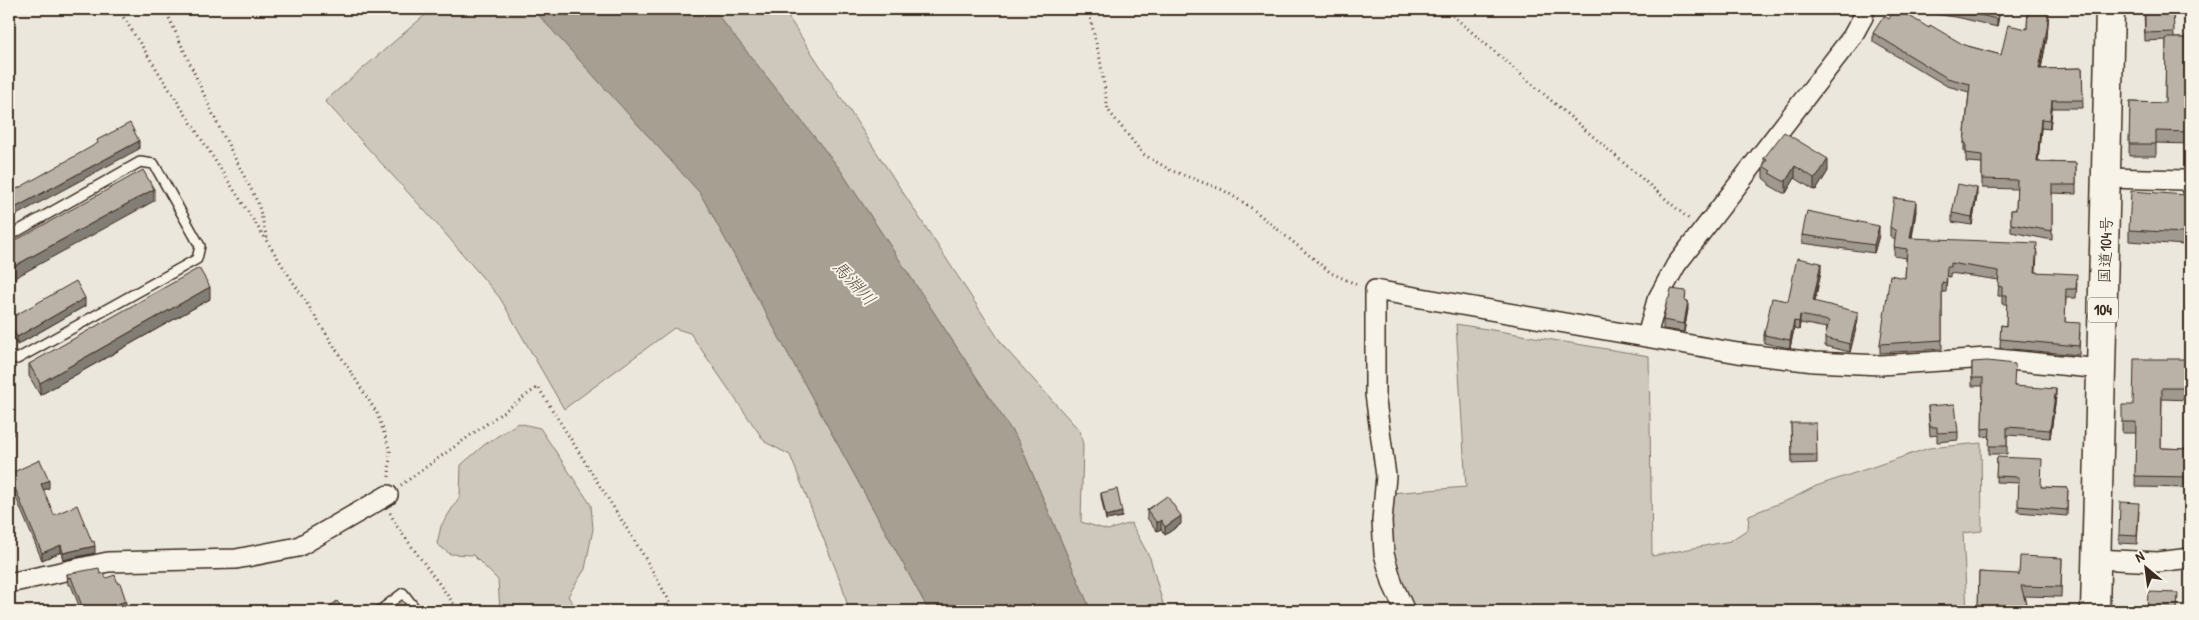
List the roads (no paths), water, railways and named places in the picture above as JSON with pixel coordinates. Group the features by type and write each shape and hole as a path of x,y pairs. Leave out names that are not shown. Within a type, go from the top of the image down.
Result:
{"highway":[{"name":"国道104号","path":"2095,611 2110,9"}],"street":[{"path":"1647,336 1657,300 1676,264 1852,38 1865,9"},
{"path":"2107,178 2189,179"},
{"path":"1405,611 1392,585 1384,554 1382,521 1386,476 1375,394 1377,326 1375,290 1738,353 1814,362 1881,365 1987,358 2102,369"},
{"path":"9,583 108,562 236,559 298,546 388,495"},
{"path":"2095,559 2158,562 2190,558"}],"lane":[{"path":"9,236 140,162 154,164 200,246 197,258 17,359 9,356"},
{"path":"379,611 403,593 417,611"}],"water":[{"name":"馬淵川","path":"533,9 713,9 839,168 1019,442 1091,611 929,611 700,193"}]}
